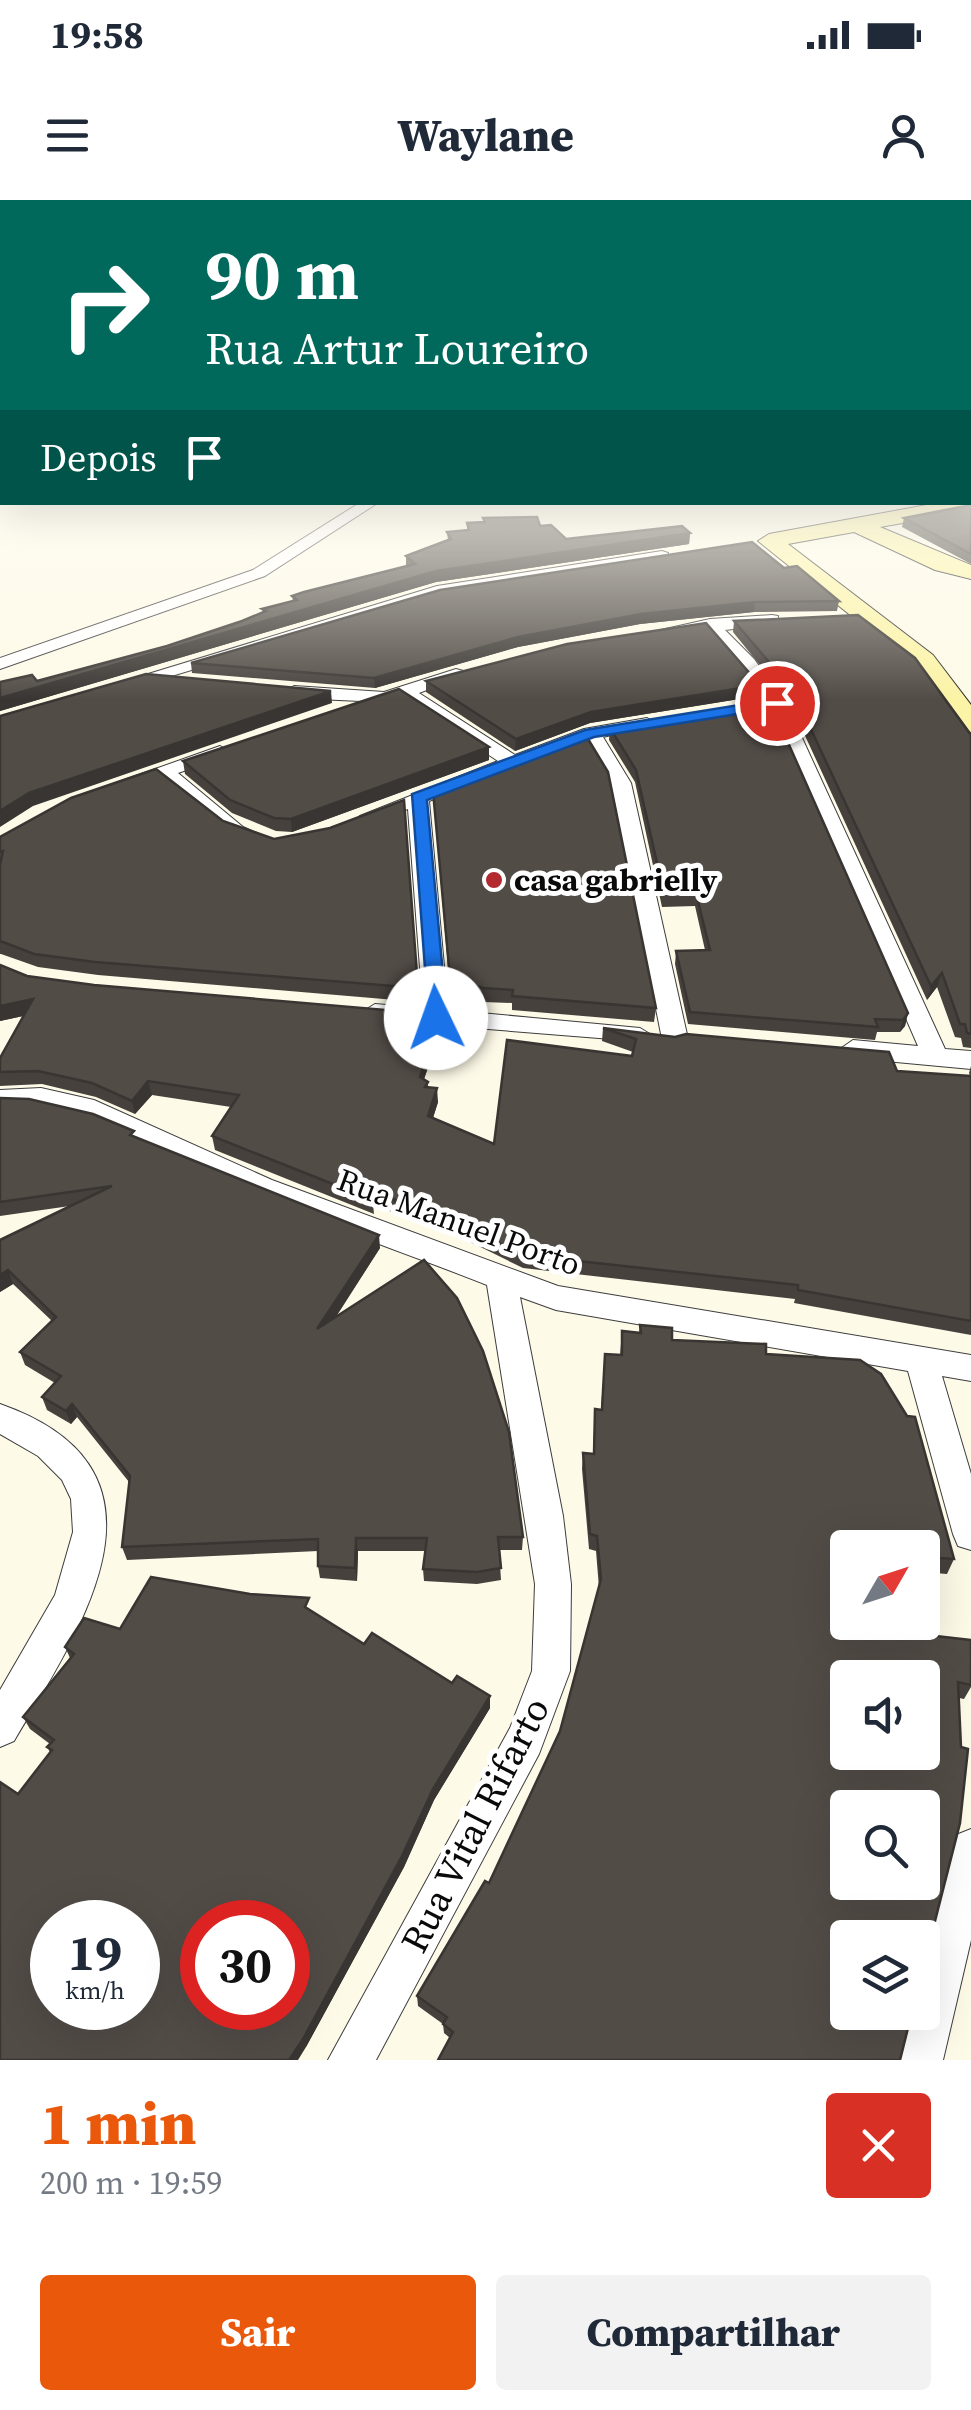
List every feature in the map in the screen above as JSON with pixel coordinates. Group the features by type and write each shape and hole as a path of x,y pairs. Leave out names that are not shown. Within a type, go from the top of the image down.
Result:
{"main road":[{"path":"854,527 759,543 924,661 971,724"},
{"path":"861,527 942,565 971,572"}],"street":[{"path":"0,664 249,577 331,527"},
{"path":"108,688 437,591 672,555"},
{"path":"641,634 710,624 803,618"},
{"path":"838,618 868,618"},
{"path":"710,624 748,663 935,1054"},
{"path":"329,717 477,669"},
{"path":"144,678 199,684"},
{"path":"280,691 392,694 511,761"},
{"path":"350,825 590,733 670,720"},
{"path":"340,1008 684,1039 621,784 590,733"},
{"path":"99,792 236,747"},
{"path":"164,770 235,832 278,845"},
{"path":"418,798 436,1018"},
{"path":"821,1047 971,1060"},
{"name":"Rua Manuel Porto","path":"0,1099 42,1097 84,1107 262,1187 502,1281 630,1314 971,1368"},
{"name":"Rua Vital Rifarto","path":"351,2060 525,1740 550,1670 553,1584 545,1516 502,1281"},
{"path":"920,1358 971,1534"},
{"path":"0,1418 38,1436 75,1470 87,1493 93,1524 87,1560 66,1613 0,1728"},
{"path":"920,2060 971,1850"}],"building":[{"path":"468,527 553,527 566,539 675,527 683,527 690,533 436,571 0,698 0,682 32,675 37,681 167,646 266,611 262,609 297,600 292,596 304,592 415,564 406,556 451,539 447,532 469,530"},
{"path":"920,527 971,527 971,554"},
{"path":"752,542 784,568 797,566 839,601 755,602 641,614 518,637 374,678 191,663 440,590"},
{"path":"858,615 915,658 971,735 971,1034 965,1024 960,1024 942,973 931,986 792,689 734,621"},
{"path":"706,623 760,685 591,712 516,739 426,681 567,644"},
{"path":"146,674 331,691 29,793 0,811 0,716"},
{"path":"399,689 489,747 291,819 274,818 230,800 183,761"},
{"path":"770,702 908,1013 903,1020 875,1019 878,1027 690,1012 676,951 710,950 696,893 664,894 636,770 610,728"},
{"path":"585,734 608,772 656,1008 512,996 513,990 483,988 459,980 449,967 433,791"},
{"path":"156,769 223,821 274,839 330,828 404,800 418,988 95,962 34,954 0,941 0,837 71,798"},
{"path":"0,965 27,976 94,985 410,1012 404,1026 436,1030 420,1077 428,1082 425,1087 437,1088 428,1116 494,1144 507,1040 632,1056 636,1039 603,1028 675,1037 686,1034 889,1052 897,1071 971,1076 971,1321 798,1290 798,1285 523,1255 404,1197 400,1202 360,1185 373,1200 212,1136 239,1095 148,1081 132,1101 92,1083 38,1071 0,1072 0,1058 33,999 0,1006"},
{"path":"0,1098 29,1099 93,1114 134,1131 130,1135 379,1235 317,1329 424,1260 457,1298 483,1351 509,1432 523,1537 498,1537 501,1568 477,1572 423,1569 427,1538 356,1538 355,1568 318,1566 318,1539 122,1547 130,1476 72,1404 66,1411 42,1397 61,1376 20,1352 56,1317 8,1270 0,1275 0,1240 112,1186 0,1202"},
{"path":"640,1325 672,1328 672,1340 766,1344 766,1354 860,1360 881,1374 907,1416 915,1417 954,1559 940,1558 940,1530 830,1530 830,1640 940,1640 940,1636 971,1640 971,1685 958,1682 961,1747 968,1749 960,1823 935,1920 830,1920 830,2030 908,2030 900,2060 438,2060 453,2032 443,2024 447,2017 417,1996 485,1881 489,1883 560,1731 601,1579 597,1536 590,1534 583,1453 594,1454 595,1409 602,1410 605,1354 622,1355 622,1331 641,1333"},
{"path":"151,1577 250,1594 309,1598 305,1607 364,1644 372,1633 452,1683 457,1676 490,1696 433,1789 402,1856 310,2026 310,1900 180,1900 180,2030 308,2030 289,2060 0,2060 0,1782 18,1794 52,1750 47,1747 54,1740 23,1717 74,1654 65,1647 84,1618 120,1629"}],"place":[{"name":"casa gabrielly","path":"494,880"}],"route":[{"path":"436,1018 418,798 590,733 777,703"}]}
